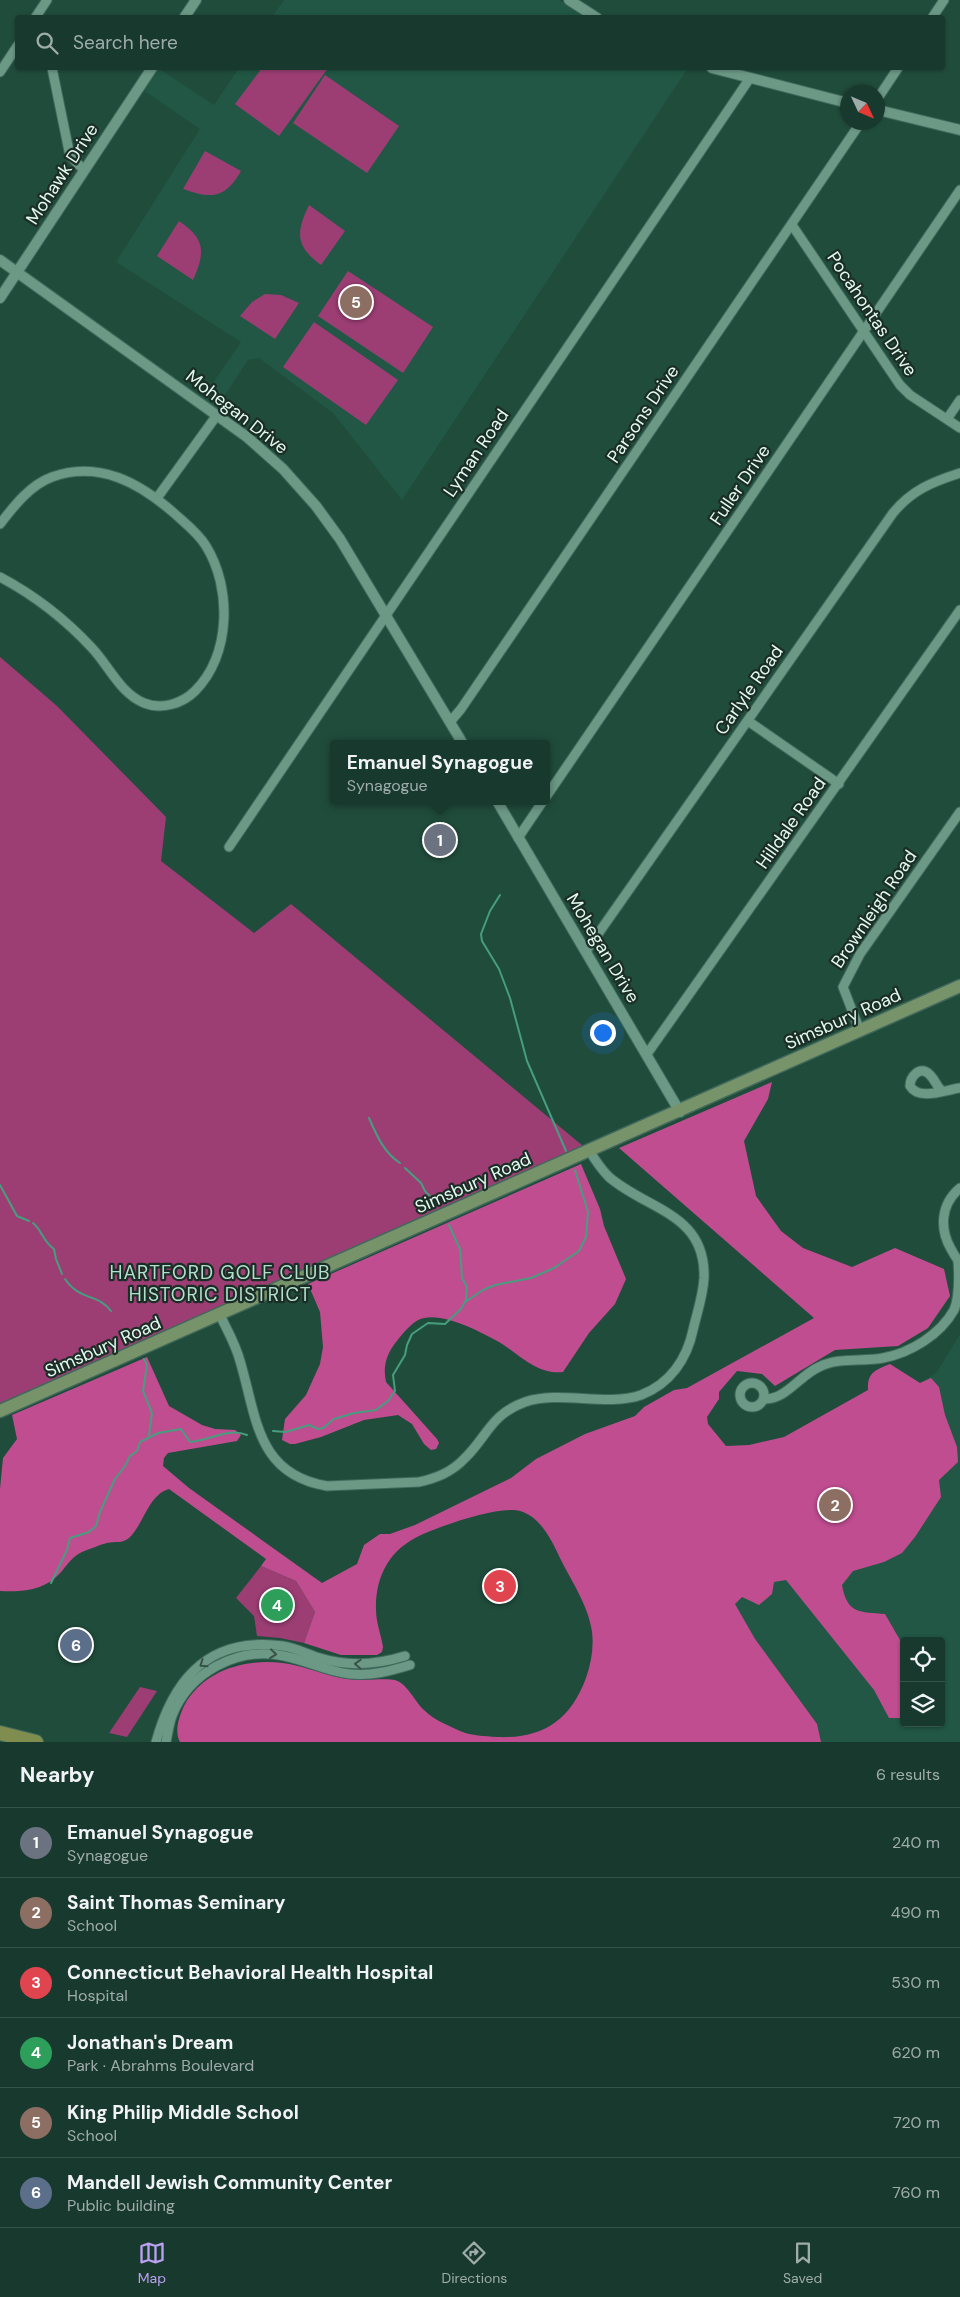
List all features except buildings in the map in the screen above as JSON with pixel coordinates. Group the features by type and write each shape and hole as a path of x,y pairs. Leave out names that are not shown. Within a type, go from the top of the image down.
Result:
{"main road":[{"name":"Simsbury Road","path":"0,1411 220,1316 589,1150 680,1112 959,988"},
{"path":"0,1733 36,1742"}],"street":[{"path":"41,9 47,0"},
{"path":"186,15 196,0"},
{"path":"569,0 592,15"},
{"path":"934,15 944,0"},
{"path":"0,72 15,50"},
{"path":"52,70 70,156 84,170"},
{"name":"Mohawk Drive","path":"0,298 151,70"},
{"path":"720,70 840,101"},
{"path":"885,87 897,70"},
{"name":"Lyman Road","path":"229,847 750,78"},
{"path":"885,112 960,130"},
{"name":"Parsons Drive","path":"450,722 856,130"},
{"name":"Fuller Drive","path":"550,791 865,333 960,190"},
{"name":"Pocahontas Drive","path":"792,225 905,390 960,428"},
{"name":"Mohegan Drive","path":"0,260 247,437 283,469 316,506 340,539 461,740"},
{"path":"947,419 960,400"},
{"path":"157,498 217,415"},
{"path":"0,524 11,508 30,489 50,477 70,472 103,472 127,479 157,498 193,530 206,546 216,567 224,613 220,645 203,683 191,695 176,704 161,706 144,703 130,695 93,649 60,619 22,589 0,577"},
{"name":"Carlyle Road","path":"586,951 900,505 921,487 960,473"},
{"name":"Hilldale Road","path":"647,1054 960,610"},
{"path":"748,721 839,784"},
{"name":"Mohegan Drive","path":"499,805 680,1112"},
{"path":"518,838 540,805"},
{"name":"Brownleigh Road","path":"860,1031 844,991 846,978 860,954 960,812"},
{"path":"942,1091 960,1088"},
{"path":"220,1316 240,1358 257,1427 269,1452 288,1472 326,1486 431,1480 459,1464 472,1451 490,1425 508,1411 526,1402 548,1399 630,1398 649,1392 674,1372 687,1353 704,1278 702,1258 693,1238 678,1219 610,1177 597,1164 589,1150"},
{"path":"764,1399 777,1397 817,1367 832,1362 882,1358 906,1352 936,1332 955,1309 960,1285 959,1262 947,1243 942,1220 947,1204 960,1188"},
{"path":"156,1742 165,1711 182,1682 209,1660 241,1645 284,1646 327,1660 357,1665 388,1662 405,1656"},
{"path":"166,1742 172,1716 183,1695 199,1677 230,1659 254,1654 275,1654 337,1672 352,1674 384,1673 410,1665"}],"shaded area":[{"path":"284,0 559,0 581,15 273,15"},
{"path":"157,70 161,70 214,105 238,70 687,70 402,500 333,413 259,358 248,360 214,412 200,402 241,342 116,262 200,129 143,90"},
{"path":"260,70 327,70 279,136 235,104"},
{"path":"325,75 399,126 367,173 293,123"},
{"path":"205,151 241,171 223,192 209,195 183,189"},
{"path":"309,205 345,231 321,265 306,251 300,238 302,223"},
{"path":"179,221 194,234 201,247 200,262 193,280 157,256"},
{"path":"348,271 433,327 403,373 318,316"},
{"path":"265,294 281,295 299,303 275,339 240,316 252,302"},
{"path":"314,322 398,380 366,425 283,367"},
{"path":"0,657 57,706 166,817 161,861 254,933 291,904 583,1146 0,1404"},
{"path":"772,1082 768,1099 744,1141 756,1196 781,1231 803,1248 852,1267 895,1248 944,1269 950,1296 928,1328 898,1346 835,1350 775,1386 762,1374 737,1371 719,1392 719,1399 707,1417 708,1424 726,1446 749,1445 784,1437 868,1390 869,1380 873,1373 890,1364 920,1383 931,1378 939,1387 945,1415 957,1447 958,1462 939,1480 941,1497 915,1537 902,1553 884,1562 853,1571 842,1585 847,1601 851,1606 862,1612 885,1614 900,1640 900,1718 889,1718 874,1690 786,1580 774,1582 772,1594 759,1605 742,1597 735,1604 755,1639 817,1724 821,1742 180,1742 177,1733 179,1719 184,1706 193,1692 218,1673 249,1663 266,1662 298,1666 348,1679 395,1680 404,1685 420,1706 432,1717 450,1727 469,1734 513,1737 541,1731 552,1724 572,1706 586,1678 592,1655 592,1632 580,1595 550,1538 540,1524 520,1511 498,1511 456,1522 421,1535 410,1541 393,1556 382,1575 376,1598 376,1615 383,1647 382,1652 377,1655 341,1655 304,1643 315,1612 296,1581 261,1566 266,1559 169,1489 156,1497 134,1532 126,1540 107,1543 82,1552 74,1557 55,1578 43,1586 21,1591 0,1591 0,1489 3,1458 17,1439 12,1415 147,1357 169,1406 202,1425 215,1429 235,1430 241,1435 237,1441 168,1453 164,1458 163,1466 189,1488 322,1583 357,1564 364,1545 380,1534 390,1534 415,1525 511,1478 536,1459 585,1434 635,1416 644,1407 674,1390 687,1388 814,1318 619,1148"},
{"path":"581,1164 626,1279 615,1304 589,1333 563,1372 554,1372 537,1367 499,1342 463,1324 442,1318 424,1318 410,1326 392,1347 387,1358 385,1375 386,1382 437,1439 439,1443 436,1449 431,1450 424,1444 412,1424 398,1415 364,1420 321,1437 295,1444 282,1440 285,1419 306,1395 320,1364 323,1347 320,1312 308,1284"},
{"path":"960,1334 960,1742 576,1742 807,1457 937,1372"},
{"path":"261,1566 296,1581 315,1612 304,1643 257,1636 254,1616 236,1598"},
{"path":"140,1687 157,1691 127,1737 109,1733"}],"waterway":[{"path":"500,895 490,911 481,934 482,941 499,969 510,998 527,1061 566,1151"},
{"path":"369,1118 385,1149 400,1163"},
{"path":"405,1168 421,1183 425,1191 437,1204"},
{"path":"465,1302 483,1290 495,1285 531,1278 554,1268 579,1251 586,1237 588,1212 575,1170"},
{"path":"0,1185 17,1216 29,1221"},
{"path":"33,1223 47,1243 54,1249 62,1274"},
{"path":"273,1431 286,1432 309,1425 318,1429 323,1428 334,1419 354,1413 376,1410 388,1401 395,1391 393,1375 405,1355 412,1334 428,1323 445,1324 461,1309 466,1300 467,1287 462,1278 460,1249 449,1225"},
{"path":"65,1279 77,1291 101,1302 111,1311"},
{"path":"122,1335 137,1340"},
{"path":"144,1359 147,1365 143,1391 152,1413 149,1435"},
{"path":"51,1583 67,1550 70,1538 89,1532 96,1526 100,1512 115,1479 130,1456 137,1451 140,1442 158,1433 181,1429 190,1442 225,1433 247,1435"}],"place":[{"name":"King Philip Middle School","path":"356,302"},
{"name":"Emanuel Synagogue","path":"440,840"},
{"name":"Saint Thomas Seminary","path":"835,1505"},
{"name":"Connecticut Behavioral Health Hospital","path":"500,1586"},
{"name":"Jonathan's Dream","path":"277,1605"},
{"name":"Mandell Jewish Community Center","path":"76,1645"}],"district":[{"name":"HARTFORD GOLF CLUB HISTORIC DISTRICT","path":"220,1283"}]}
